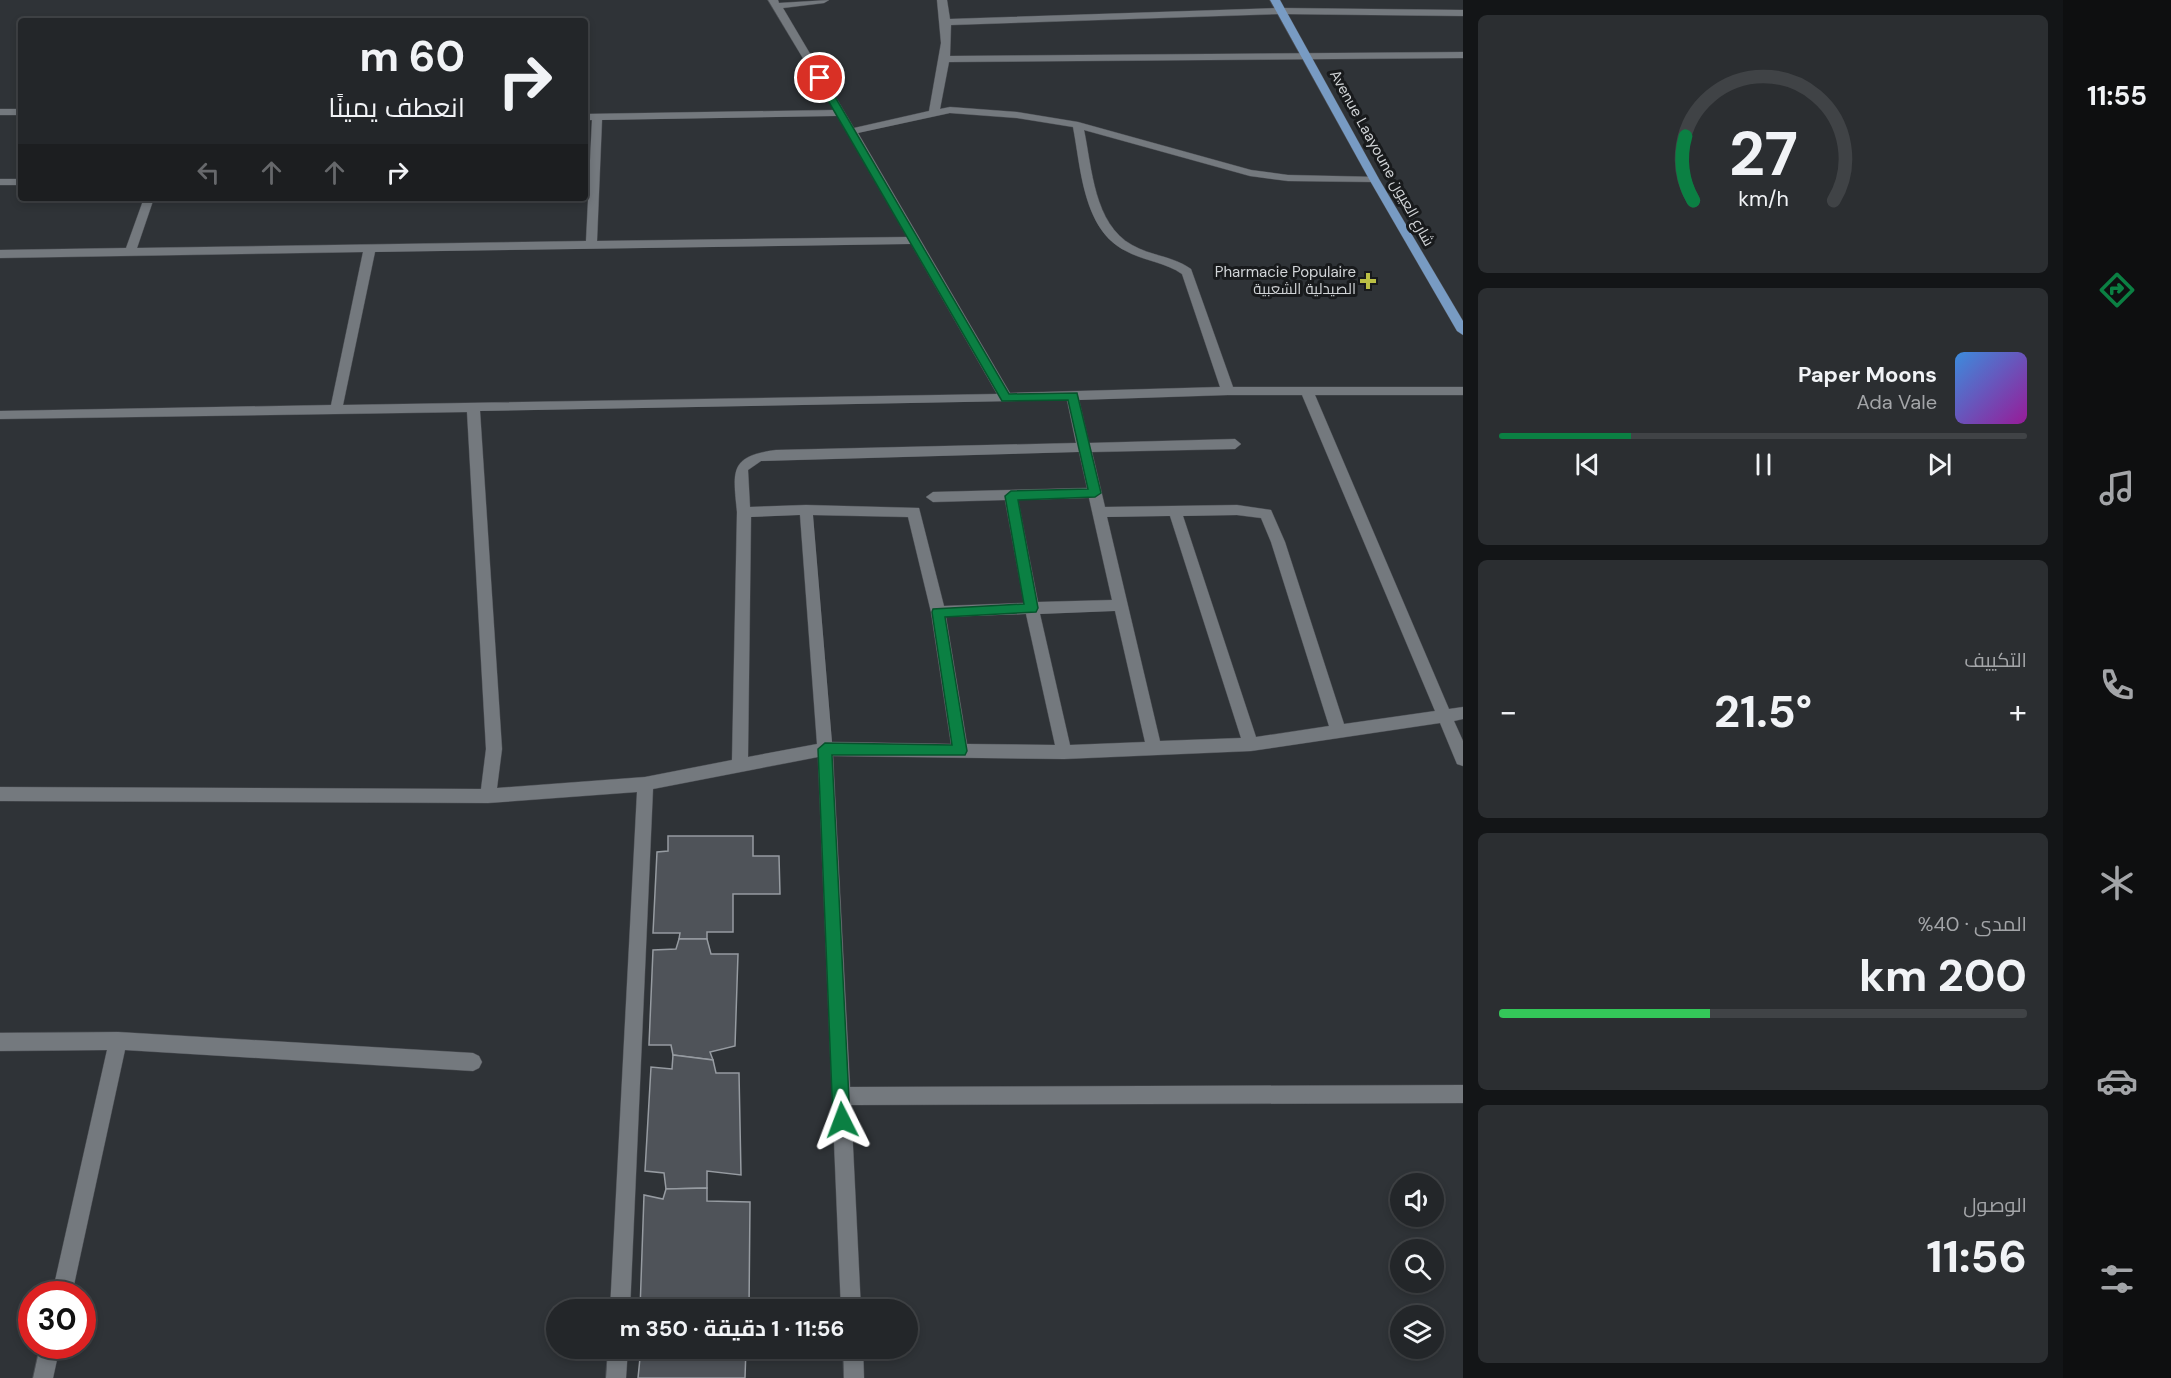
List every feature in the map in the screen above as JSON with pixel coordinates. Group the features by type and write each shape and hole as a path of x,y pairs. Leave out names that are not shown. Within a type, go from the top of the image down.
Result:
{"main road":[{"name":"Avenue Laayoune شارع العيون","path":"1275,0 1374,179 1461,323"}],"street":[{"path":"824,0 775,3 853,131 913,240 1006,398"},
{"path":"934,112 946,59 947,22 942,0"},
{"path":"947,22 1281,11 1463,14"},
{"path":"946,59 1463,55"},
{"path":"853,131 950,110 1017,115 1078,124 1251,173 1298,178 1374,179"},
{"path":"0,112 18,112"},
{"path":"588,117 841,113"},
{"path":"591,245 597,117"},
{"path":"1078,124 1096,209 1106,230 1129,249 1167,260 1187,272 1228,391"},
{"path":"0,182 18,182"},
{"path":"130,252 148,201"},
{"path":"0,254 913,240"},
{"path":"336,410 370,248"},
{"path":"1306,390 1463,759"},
{"path":"0,415 1006,398 1228,391 1463,391"},
{"path":"1072,396 1154,749"},
{"path":"473,406 494,749 488,796"},
{"path":"740,766 744,512 741,471 744,463 755,457 1235,444"},
{"path":"933,497 1095,493"},
{"path":"1011,496 1032,608 1064,752"},
{"path":"744,512 806,510 914,512 938,612 960,751"},
{"path":"806,510 825,749 850,1299"},
{"path":"1100,512 1252,510 1266,514 1278,542 1338,730"},
{"path":"1175,511 1251,744"},
{"path":"938,612 1121,605"},
{"path":"0,794 488,796 645,784 825,749 1064,752 1251,744 1463,713"},
{"path":"621,1299 645,784"},
{"path":"65,1281 118,1041"},
{"path":"0,1042 118,1041 473,1062"},
{"path":"841,1096 1463,1094"},
{"path":"43,1378 47,1359"},
{"path":"616,1378 617,1359"},
{"path":"853,1359 854,1378"}],"building":[{"path":"668,836 753,836 753,856 779,856 780,894 733,894 733,932 707,932 707,939 679,939 680,933 653,933 657,852 668,851"},
{"path":"679,939 707,939 711,954 738,954 735,1046 710,1052 713,1060 673,1055 671,1045 649,1045 653,950 676,949"},
{"path":"673,1055 713,1060 716,1073 739,1073 741,1175 707,1171 707,1188 666,1189 664,1173 645,1171 651,1067 672,1069"},
{"path":"707,1188 707,1201 750,1202 749,1299 640,1299 644,1195 663,1199 666,1189"},
{"path":"640,1359 746,1359 745,1378 638,1378"}],"place":[{"name":"Pharmacie Populaire الصيدلية الشعبية","path":"1368,281"}],"route":[{"path":"820,78 853,131 913,240 1006,398 1072,396 1095,493 1011,496 1032,608 938,612 960,751 825,749 842,1120"}]}
